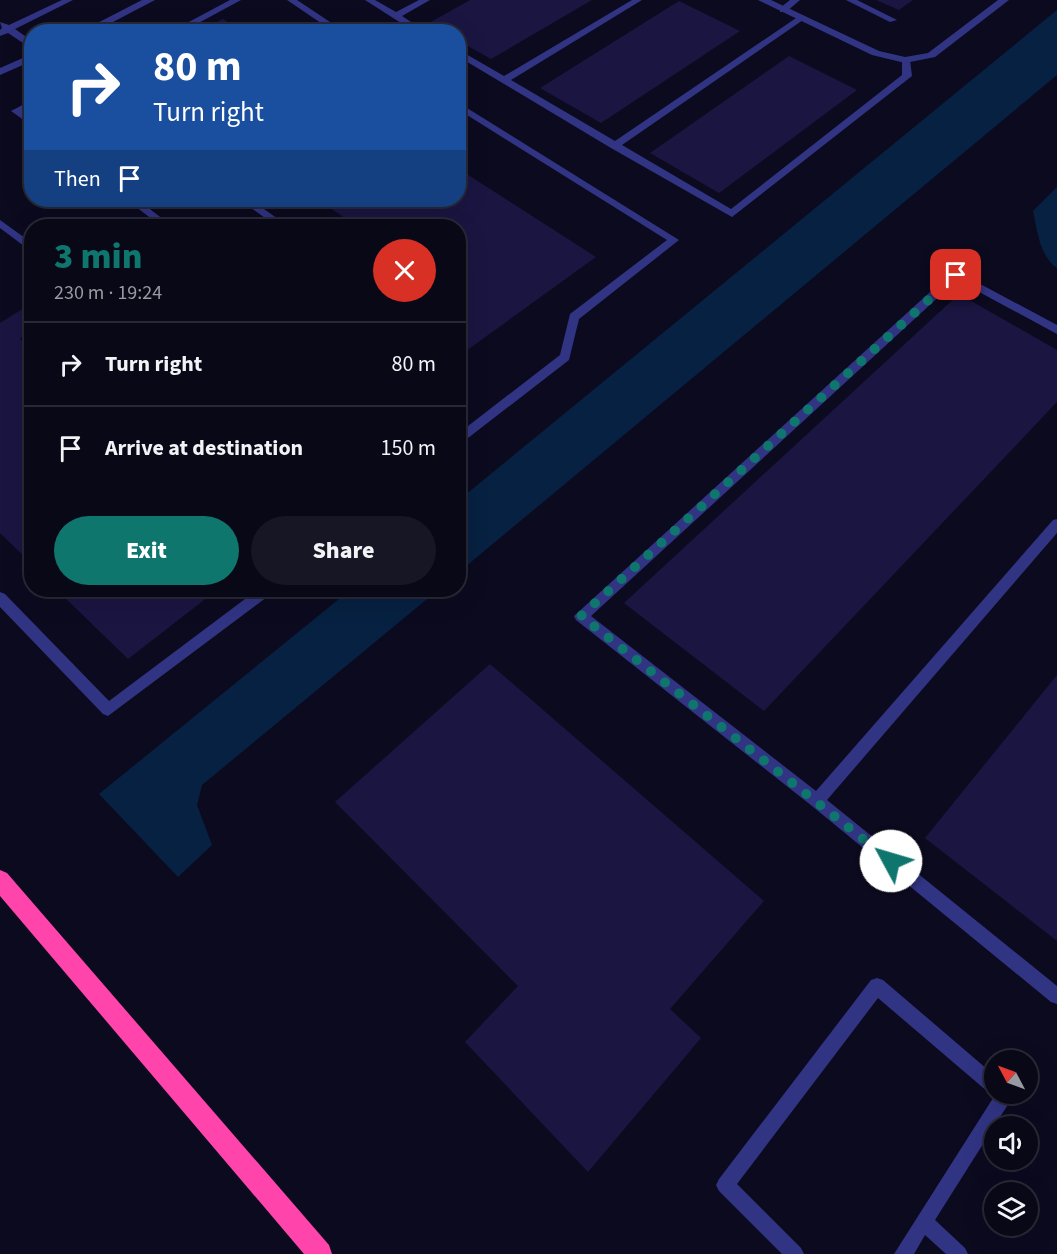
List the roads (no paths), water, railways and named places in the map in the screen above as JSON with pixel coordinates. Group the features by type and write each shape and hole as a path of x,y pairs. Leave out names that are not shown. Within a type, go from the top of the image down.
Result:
{"highway":[{"path":"0,880 320,1254"}],"street":[{"path":"101,24 150,0"},
{"path":"763,0 876,53 905,60 931,55 1004,0"},
{"path":"0,72 24,61"}],"lane":[{"path":"3,28 69,0"},
{"path":"190,24 237,0"},
{"path":"291,0 328,24"},
{"path":"369,0 409,24"},
{"path":"396,16 426,0"},
{"path":"504,80 638,0"},
{"path":"783,10 796,0"},
{"path":"850,0 893,21"},
{"path":"614,146 802,18"},
{"path":"3,28 24,41"},
{"path":"466,58 732,214 907,76 905,60"},
{"path":"24,107 16,111 24,117"},
{"path":"466,110 674,240 574,317 565,357 466,435"},
{"path":"141,207 158,219"},
{"path":"255,207 273,219"},
{"path":"0,223 24,242"},
{"path":"1057,330 956,275 581,616 817,801 1057,996"},
{"path":"817,801 1057,524"},
{"path":"0,598 108,710 257,597"},
{"path":"795,1254 725,1185 877,986 984,1077"},
{"path":"903,1254 999,1104"},
{"path":"924,1222 959,1254"}],"water":[{"path":"1057,10 1057,75 466,566 466,494"},
{"path":"1057,187 1057,268 1043,250 1033,211"},
{"path":"341,597 430,597 202,785 197,805 212,845 178,877 99,794"}]}
